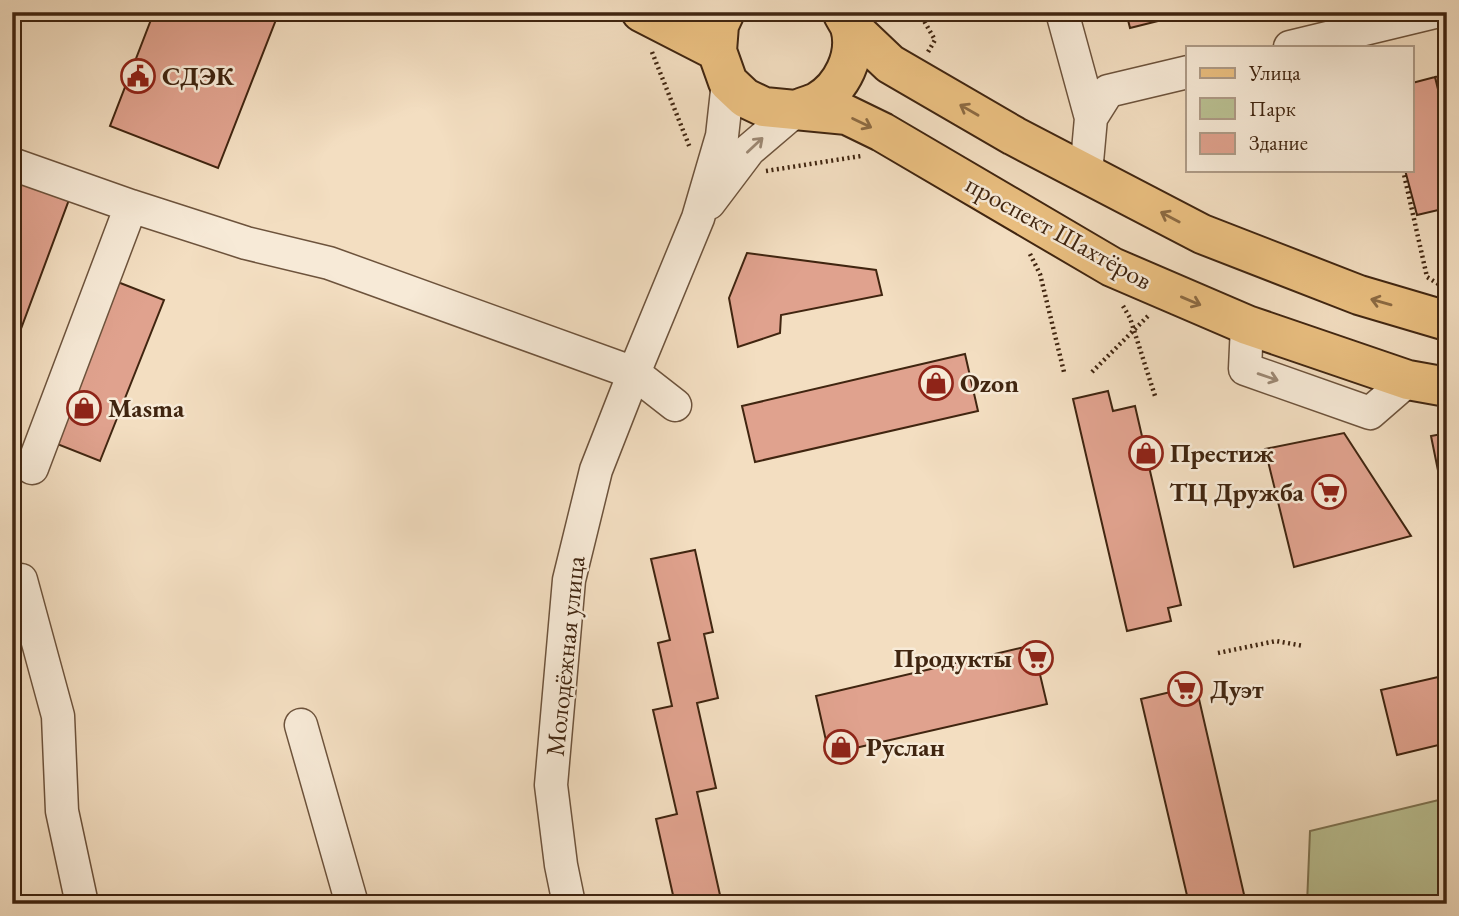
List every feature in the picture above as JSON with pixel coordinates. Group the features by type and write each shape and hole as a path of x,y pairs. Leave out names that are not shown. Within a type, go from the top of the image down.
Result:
{"main road":[{"name":"проспект Шахтёров","path":"641,12 722,66 745,99 764,107 847,115 882,132 1112,267 1247,325 1408,380 1447,387"},
{"path":"722,66 719,25 725,12"},
{"path":"796,110 817,102 834,88 846,69 852,48 847,17"},
{"path":"847,17 890,64 1014,136 1202,234 1359,295 1447,321"}],"street":[{"path":"1062,12 1091,118 1086,173"},
{"path":"1294,46 1436,12"},
{"name":"Молодёжная улица","path":"569,904 551,785 569,580 596,470 698,218 722,136 722,66"},
{"path":"1091,118 1108,91 1186,72"},
{"name":"Молодёжная улица","path":"698,218 749,150 796,110"},
{"path":"12,164 131,206 329,263 634,373 675,405"},
{"path":"32,468 131,206"},
{"path":"21,580 58,716 62,811 82,904"},
{"path":"301,725 352,904"}],"path":[{"path":"919,12 935,40 925,56"},
{"path":"1403,172 1427,277 1447,288"},
{"path":"1029,253 1040,274 1065,372"},
{"path":"1123,306 1130,318 1156,399"},
{"path":"1092,372 1150,314"},
{"path":"1217,653 1276,641 1304,646"}],"green space":[{"path":"1447,798 1447,904 1307,904 1310,831"}],"building":[{"path":"154,12 279,12 218,168 110,126"},
{"path":"1126,12 1194,12 1130,28"},
{"path":"1447,75 1447,126 1435,77"},
{"path":"1435,77 1447,126 1447,208 1417,215 1406,172 1414,172 1414,82"},
{"path":"21,180 70,197 12,353 12,205"},
{"path":"747,253 876,270 882,295 781,315 780,333 738,347 729,298"},
{"path":"110,279 164,300 100,461 47,440"},
{"path":"965,354 978,411 755,462 742,406"},
{"path":"1108,391 1113,411 1135,406 1181,605 1168,608 1171,621 1127,631 1073,399"},
{"name":"ТЦ Дружба","path":"1344,433 1411,536 1294,567 1265,449"},
{"path":"1447,433 1447,504 1445,505 1431,436"},
{"path":"695,550 713,632 704,634 718,698 697,703 716,788 697,792 722,904 675,904 656,819 677,814 653,710 672,706 658,643 670,640 651,559"},
{"path":"1033,645 1047,704 829,754 816,696"},
{"path":"1447,675 1447,743 1397,755 1381,690"},
{"path":"1196,686 1246,903 1243,904 1189,904 1141,699"}],"place":[{"name":"СДЭК","path":"138,76"},
{"name":"Ozon","path":"936,383"},
{"name":"Masma","path":"84,408"},
{"name":"Престиж","path":"1146,453"},
{"name":"ТЦ Дружба","path":"1329,492"},
{"name":"Продукты","path":"1036,658"},
{"name":"Дуэт","path":"1185,689"},
{"name":"Руслан","path":"841,747"}]}
